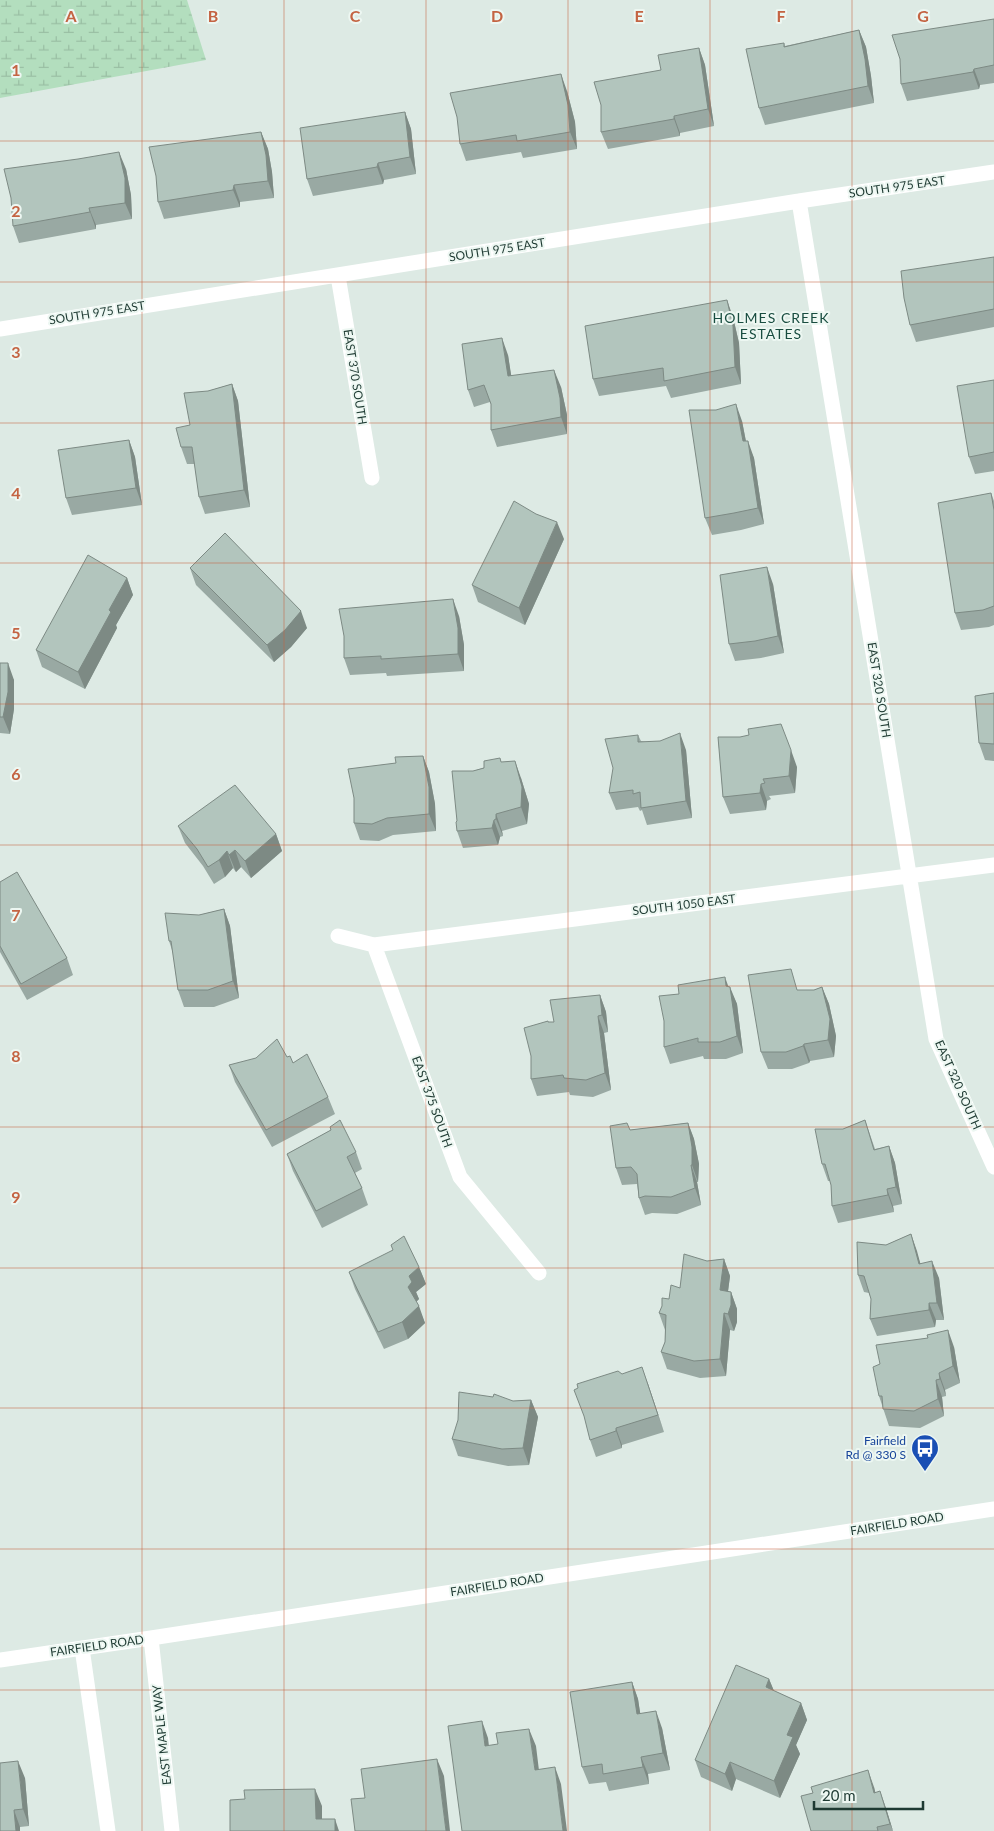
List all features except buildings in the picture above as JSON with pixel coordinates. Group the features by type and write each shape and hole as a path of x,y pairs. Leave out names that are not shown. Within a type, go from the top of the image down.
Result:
{"street":[{"name":"SOUTH 975 EAST","path":"0,329 799,201 994,172"},
{"name":"EAST 320 SOUTH","path":"799,201 936,1039 994,1167"},
{"name":"EAST 370 SOUTH","path":"338,276 372,478"},
{"name":"SOUTH 1050 EAST","path":"374,945 994,865"},
{"path":"338,936 374,945"},
{"name":"EAST 375 SOUTH","path":"374,945 460,1177 539,1273"},
{"name":"FAIRFIELD ROAD","path":"0,1660 994,1509"},
{"name":"EAST MAPLE WAY","path":"151,1638 172,1831"},
{"path":"82,1648 108,1831"}],"green space":[{"path":"0,0 187,0 206,60 0,98"}],"place":[{"name":"Fairfield Rd @ 330 S","path":"925,1472"}],"district":[{"name":"HOLMES CREEK ESTATES","path":"771,326"}]}
